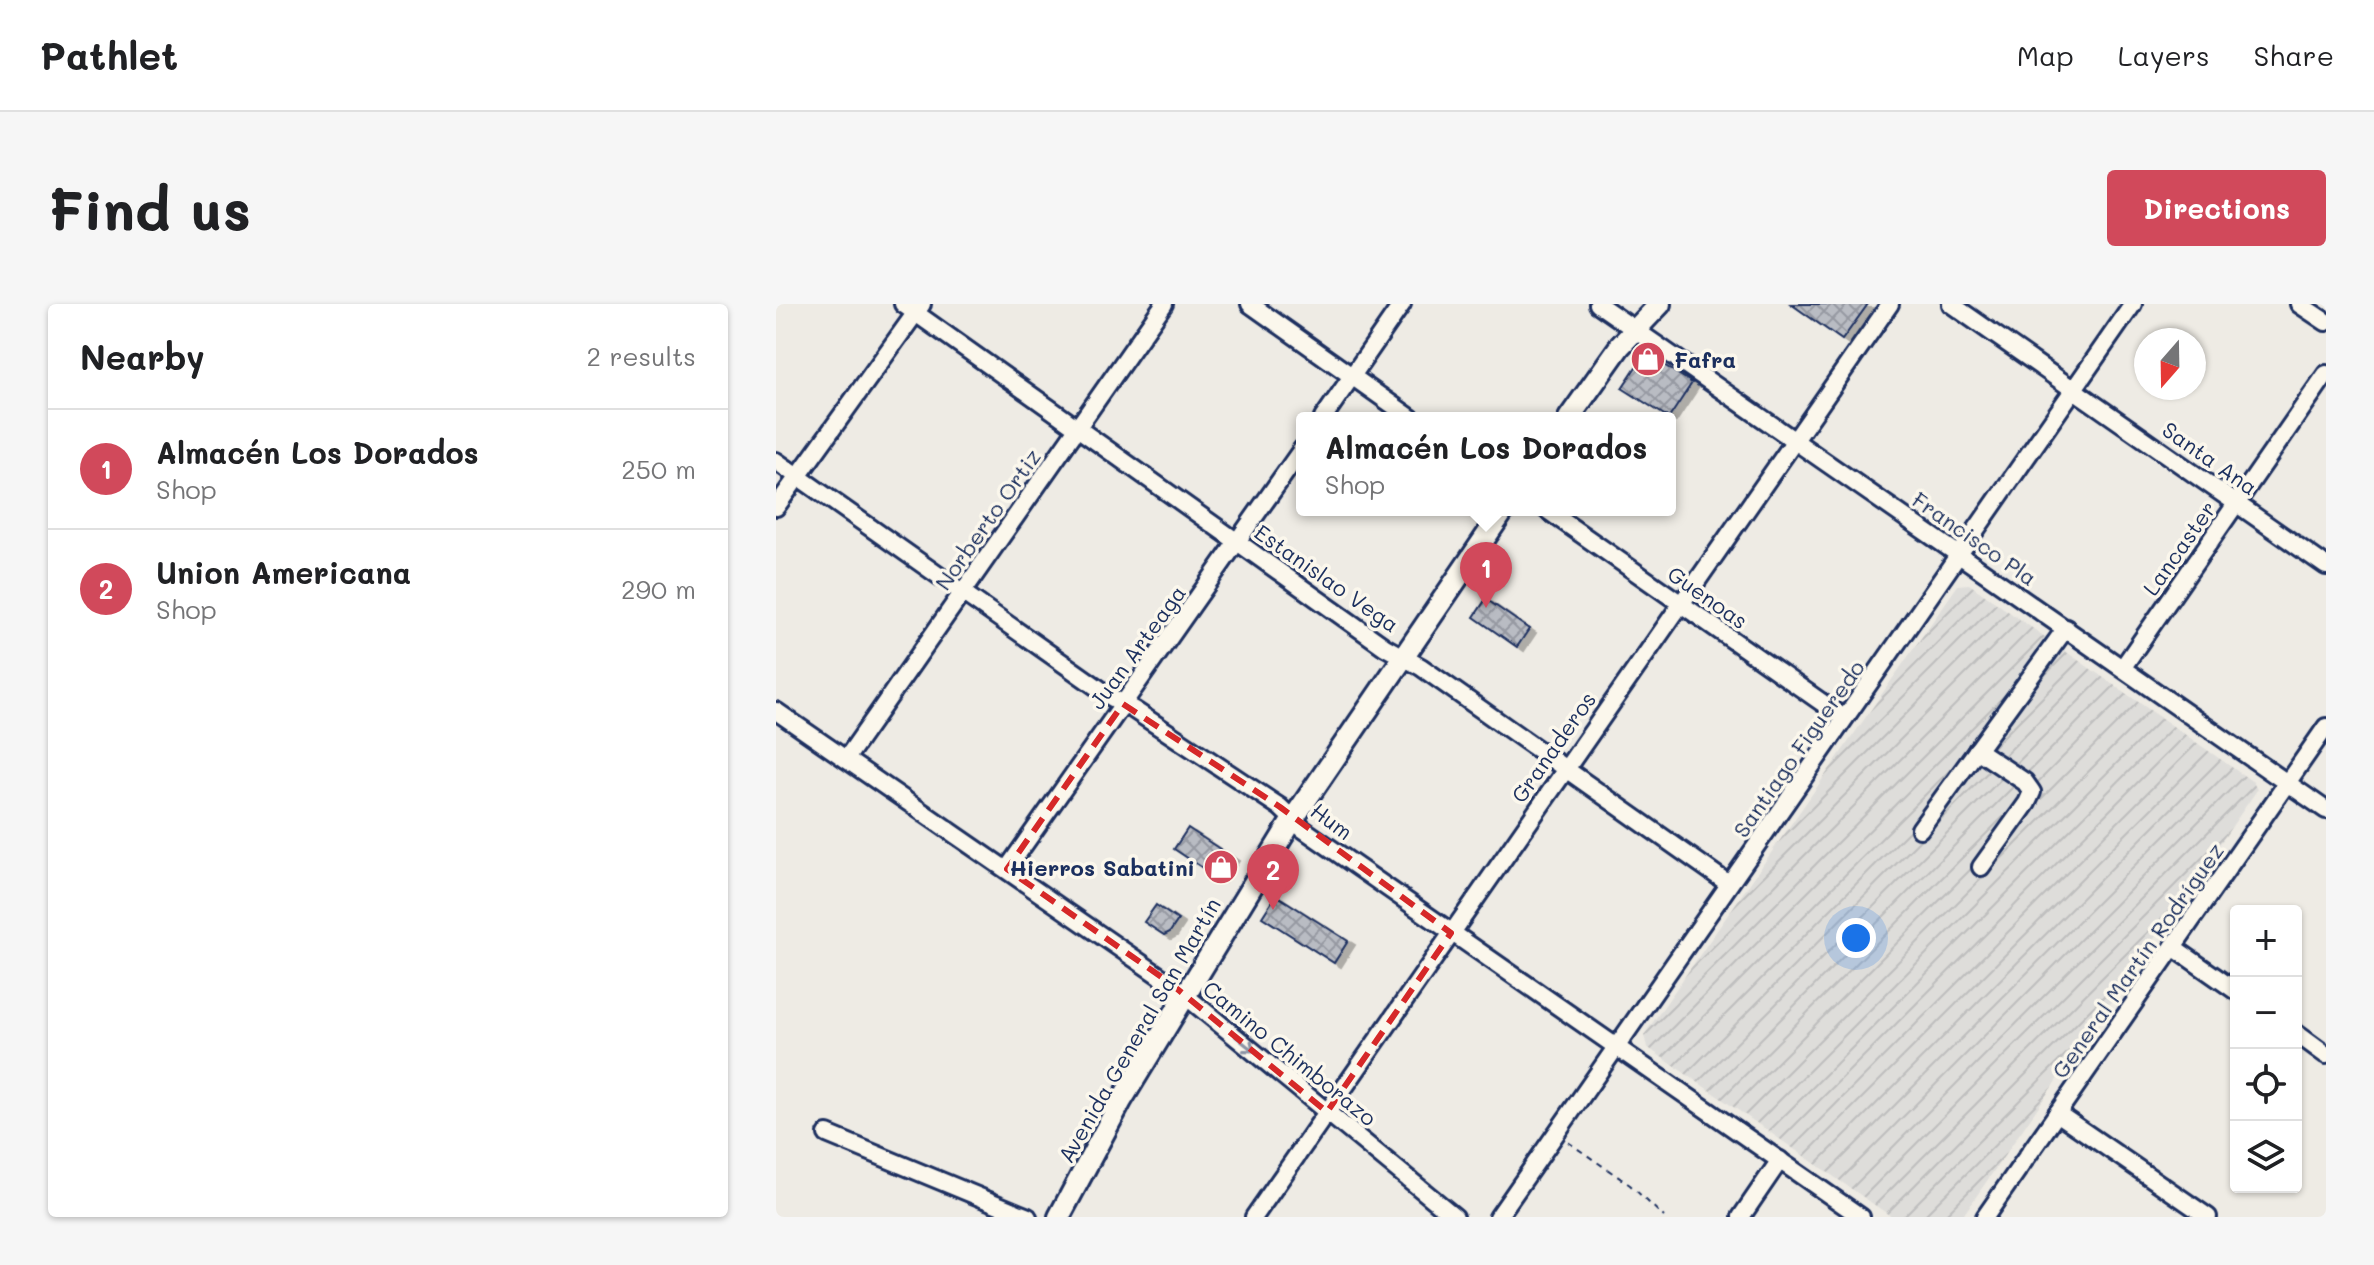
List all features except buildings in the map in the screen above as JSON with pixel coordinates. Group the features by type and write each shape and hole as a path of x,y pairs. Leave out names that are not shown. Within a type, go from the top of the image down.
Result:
{"main road":[{"path":"1573,412 1634,329 1660,304"},
{"name":"Avenida General San Martín","path":"1059,1217 1121,1101 1293,819 1500,516"}],"street":[{"name":"Norberto Ortiz","path":"846,759 1164,304"},
{"path":"1250,304 1403,412"},
{"path":"1327,412 1402,304"},
{"name":"Francisco Pla","path":"1598,304 2326,810"},
{"name":"Granaderos","path":"1254,1217 1890,304"},
{"name":"Santa Ana","path":"1951,304 2326,566"},
{"name":"Santiago Figueredo","path":"1498,1217 2133,304"},
{"path":"2299,304 2326,322"},
{"name":"Estanislao Vega","path":"914,307 1076,429 1729,884"},
{"path":"776,507 914,307"},
{"name":"Lancaster","path":"2123,667 2326,374"},
{"name":"Juan Arteaga","path":"1007,869 1296,458"},
{"name":"Hum","path":"776,461 1123,704 1267,798 1451,933 1861,1217"},
{"name":"Guenoas","path":"1555,516 1844,718"},
{"path":"1920,829 2066,628"},
{"name":"Camino Chimborazo","path":"776,711 1184,995 1455,1217"},
{"name":"General Martín Rodríguez","path":"1985,1217 2326,727"},
{"path":"1977,750 2025,782 2032,792 1981,867"},
{"path":"2173,947 2230,987"},
{"path":"2302,1037 2326,1055"},
{"path":"2057,1113 2208,1217"},
{"path":"827,1134 1028,1217"},
{"path":"1741,1217 1780,1160"}],"path":[{"path":"1556,1134 1630,1185 1664,1217"}],"highlighted area":[{"path":"1123,704 1280,807 1451,933 1327,1112 1170,983 1007,869"}],"shaded area":[{"path":"1969,584 2253,782 2257,790 1962,1217 1892,1217 1647,1047 1644,1035 1958,585"}],"place":[{"name":"Fafra","path":"1648,359"},
{"name":"Almacén Los Dorados","path":"1486,608"},
{"name":"Hierros Sabatini","path":"1221,867"},
{"name":"Union Americana","path":"1273,910"}]}
